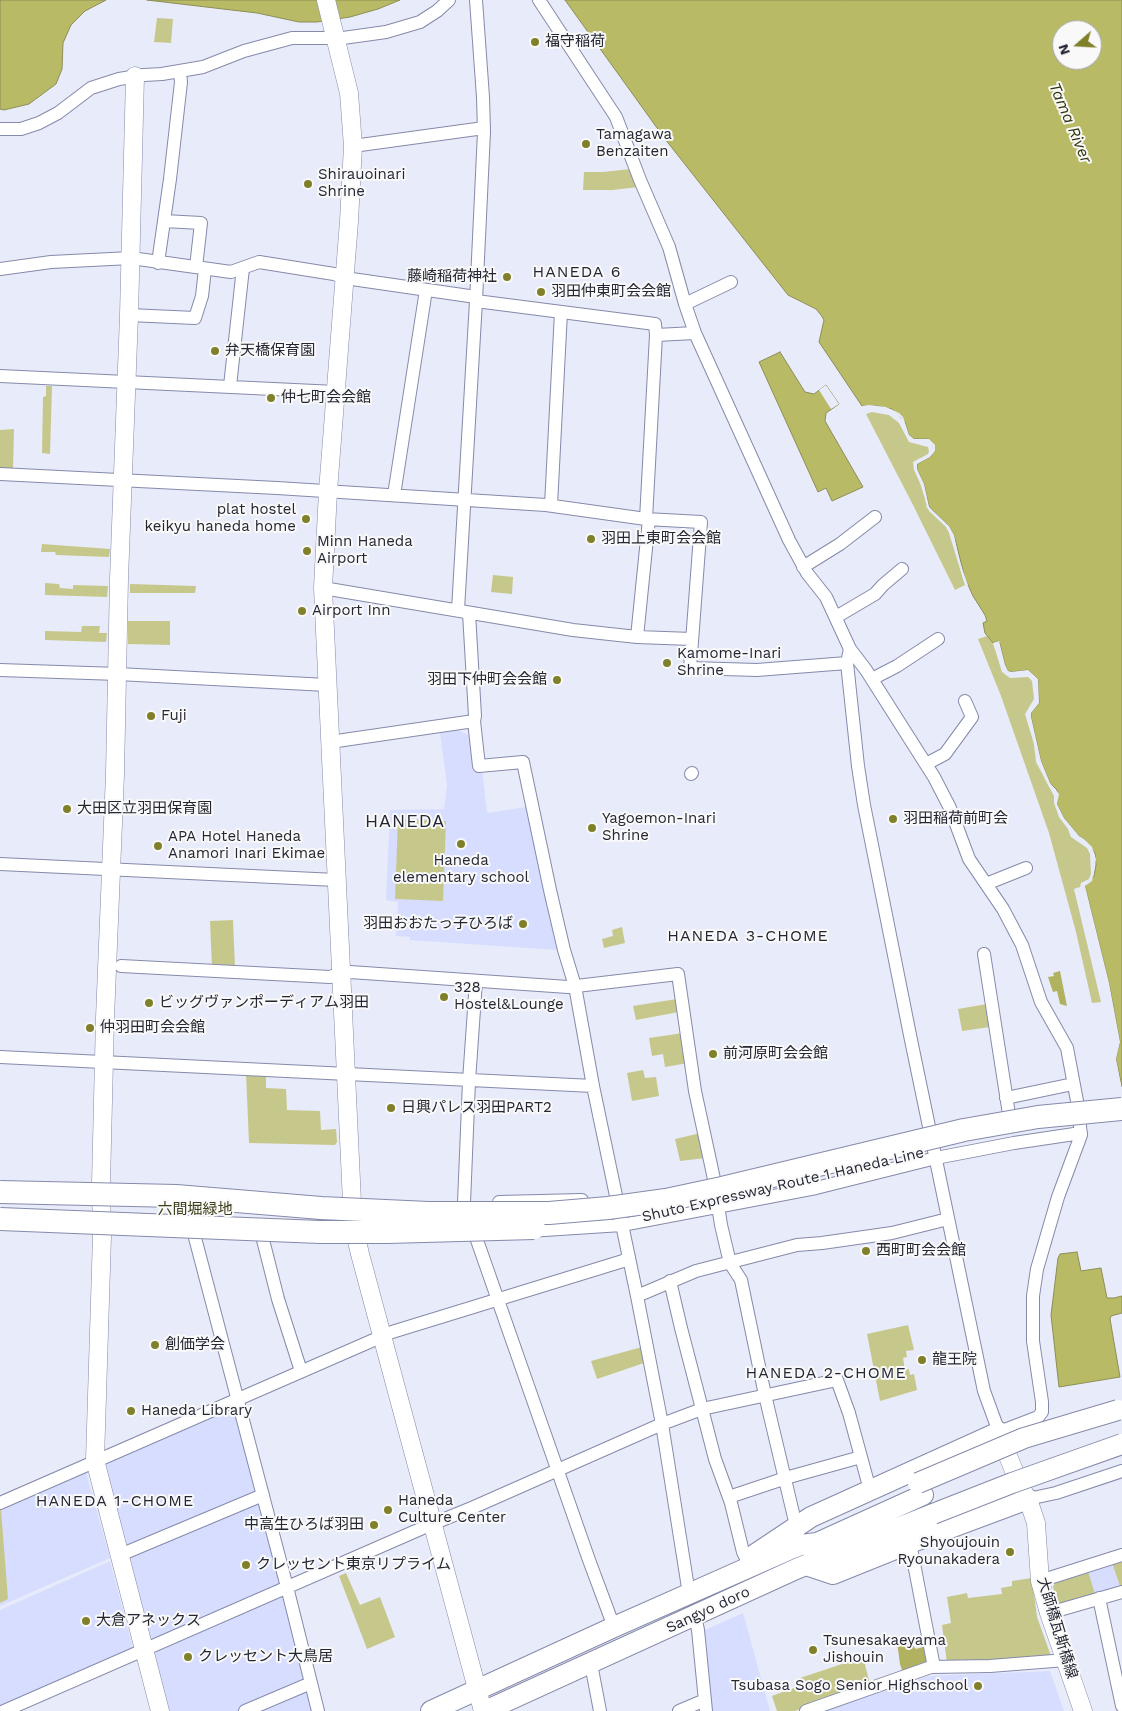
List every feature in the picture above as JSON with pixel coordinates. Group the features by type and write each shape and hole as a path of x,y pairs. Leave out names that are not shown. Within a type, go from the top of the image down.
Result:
{"highway":[{"path":"965,1137 1038,1117 1122,1109"},
{"path":"965,1137 1122,1123"},
{"name":"Shuto Expressway Route 1 Haneda Line","path":"0,1192 176,1196 321,1208 479,1214 549,1213 608,1208 666,1200 965,1137"},
{"name":"Shuto Expressway Route 1 Haneda Line","path":"0,1219 320,1232 550,1227 608,1222 686,1209 965,1137"},
{"path":"0,1201 321,1208"},
{"path":"0,1210 173,1215 320,1232"}],"main road":[{"name":"Sangyo doro","path":"431,1711 726,1578 798,1536 817,1542 921,1489 1006,1460 1092,1425 1120,1410"},
{"path":"726,1578 747,1560 798,1536 811,1517 998,1432"},
{"name":"Sangyo doro","path":"484,1711 806,1565 1012,1483 1122,1444"},
{"path":"806,1565 834,1574 910,1543 1028,1499"}],"street":[{"path":"326,0 333,35 349,93 353,146 345,278 328,491 323,588 352,1202 356,1237 484,1711"},
{"path":"0,129 21,128 39,123 58,113 91,88 135,76 180,72 203,67 244,52 292,38 370,35 417,24 429,17 449,0"},
{"path":"476,0 484,97 484,128 465,499 463,612 479,766 523,762 550,890 564,950 575,986 593,1086 637,1296 662,1424 689,1594"},
{"path":"538,0 616,117 669,247 695,333 775,510 803,567 826,597 850,649 934,777 950,808 969,858 1004,909 1022,945 1041,1002 1068,1048 1081,1133 1063,1180 1044,1242 1037,1268 1033,1296 1033,1341 1042,1412 1038,1417 998,1432 984,1391 929,1130 864,805 847,663 850,649"},
{"path":"158,262 176,130 181,82 180,72"},
{"path":"135,76 131,258 119,579 118,674 104,1062 101,1184 102,1230 95,1460 160,1711"},
{"path":"353,146 484,128"},
{"path":"129,315 195,318 202,296 200,268 201,223 164,222"},
{"path":"0,269 51,262 131,258 231,272 259,262 476,299 655,324 647,519 637,637"},
{"path":"230,386 243,268"},
{"path":"685,304 730,282"},
{"path":"394,495 426,290"},
{"path":"551,505 561,312"},
{"path":"656,335 695,333"},
{"path":"0,376 336,392"},
{"path":"0,474 465,499 551,505 647,519 700,522 690,668 756,670 847,663"},
{"path":"803,567 840,544 875,517"},
{"path":"836,617 875,594 882,584 902,569"},
{"path":"323,588 563,629 637,637 692,639"},
{"path":"872,680 938,639"},
{"path":"0,670 327,685"},
{"path":"926,764 945,754 972,717 965,701"},
{"path":"330,742 474,721"},
{"path":"0,864 336,880"},
{"path":"986,884 1026,868"},
{"path":"984,954 1009,1114"},
{"path":"121,966 330,977 341,973 568,987 678,974 695,1091 730,1263 741,1280 784,1479 806,1565"},
{"path":"476,981 469,1080 464,1203 614,1627"},
{"path":"0,1056 593,1086"},
{"path":"1006,1098 1073,1084"},
{"path":"0,1184 101,1184 197,1187 352,1202 464,1203 617,1199 929,1130 1077,1101"},
{"path":"0,1225 194,1234 356,1237 475,1234 622,1225 816,1188 936,1158 1014,1143 1081,1133"},
{"path":"637,1296 696,1271 797,1245 892,1233 948,1220"},
{"path":"194,1234 318,1711"},
{"path":"262,1236 280,1307 301,1371"},
{"path":"0,1503 382,1336 427,1320 623,1261 629,1257"},
{"path":"670,1281 715,1459 729,1497 743,1552 747,1560"},
{"path":"4,1711 662,1424 702,1409 837,1380 849,1413 870,1490"},
{"name":"大師橋瓦斯橋線","path":"998,1432 1019,1483 1028,1499 1036,1523 1040,1581 1049,1613 1083,1711"},
{"path":"729,1497 861,1457"},
{"path":"1028,1499 1122,1472"},
{"path":"120,1555 263,1495"},
{"path":"910,1543 934,1667"},
{"path":"1040,1581 1122,1555"},
{"path":"1049,1613 1122,1592"},
{"path":"1100,1598 1120,1682 1122,1706"},
{"path":"679,1711 705,1705 698,1630 694,1616"},
{"path":"806,1711 934,1667 990,1666 1066,1660"},
{"path":"591,1664 600,1711"},
{"path":"245,1711 311,1683"}],"shaded area":[{"path":"157,18 173,19 171,43 154,42"},
{"path":"631,169 638,187 613,190 583,190 584,172"},
{"path":"46,386 52,386 50,454 42,453 43,397 46,396"},
{"path":"872,412 889,415 899,423 909,442 928,447 928,454 913,462 914,470 929,511 946,527 949,533 965,585 955,590 866,414"},
{"path":"14,429 13,469 0,468 0,430"},
{"path":"42,544 110,549 109,557 56,555 55,552 41,552"},
{"path":"493,575 513,577 512,594 491,592"},
{"path":"45,583 59,584 60,588 73,589 73,585 108,586 107,597 45,595"},
{"path":"130,584 196,586 195,593 130,593"},
{"path":"128,621 170,621 170,645 128,644"},
{"path":"82,626 100,626 99,633 107,633 106,642 45,640 45,631 81,632"},
{"path":"987,636 993,643 1002,672 1010,678 1028,677 1032,681 1034,699 1025,714 1034,744 1036,762 1054,796 1054,803 1059,817 1068,829 1071,837 1087,848 1090,854 1091,874 1089,879 1081,883 1080,887 1074,889 1101,1002 1092,1003 1076,932 1049,833 1001,696 978,639"},
{"name":"Haneda elementary school","path":"458,730 470,736 473,770 482,769 487,813 526,807 557,950 410,940 410,937 396,936 398,902 386,900 390,810 444,809 447,785 440,733"},
{"path":"398,819 446,821 443,901 395,899"},
{"path":"233,920 235,969 212,968 210,921"},
{"path":"622,927 625,943 604,948 602,939 613,936 612,930"},
{"path":"1060,971 1067,1006 1060,1004 1057,991 1053,992 1048,977 1054,976 1053,973"},
{"path":"677,999 679,1012 636,1020 633,1006"},
{"path":"987,1004 990,1027 962,1031 958,1009"},
{"path":"683,1033 688,1063 665,1067 663,1054 652,1056 649,1038"},
{"path":"643,1070 645,1078 656,1077 659,1096 632,1101 627,1073"},
{"path":"246,1073 266,1074 266,1088 286,1089 287,1110 320,1111 321,1130 336,1129 337,1142 335,1145 249,1143"},
{"path":"701,1133 706,1158 680,1161 675,1139"},
{"path":"908,1325 914,1350 906,1351 907,1357 903,1358 905,1370 909,1369 910,1375 914,1374 917,1390 880,1401 867,1334"},
{"path":"642,1347 647,1362 597,1379 591,1361"},
{"path":"233,1403 260,1493 124,1550 101,1460"},
{"path":"85,1469 110,1558 0,1606 0,1507"},
{"path":"260,1503 280,1582 278,1587 153,1643 146,1640 125,1556"},
{"path":"0,1510 8,1599 0,1603"},
{"path":"1122,1558 1122,1587 1065,1605 1057,1602 1053,1587 1057,1579","holes":["1112,1563 1120,1586 1095,1594 1088,1571"]},
{"path":"110,1561 133,1649 0,1708 0,1610"},
{"path":"1112,1562 1120,1586 1095,1594 1087,1571"},
{"path":"346,1573 360,1605 380,1597 395,1637 367,1649 339,1576"},
{"path":"1032,1578 1037,1617 1051,1656 947,1663 942,1625 951,1623 947,1597 967,1593 968,1598 1002,1594 1001,1588 1012,1586 1012,1581"},
{"path":"284,1592 308,1681 242,1711 165,1711 150,1657 154,1648"},
{"path":"743,1613 770,1711 709,1711 703,1631"},
{"path":"907,1639 912,1639 913,1646 916,1649 923,1647 924,1644 929,1661 905,1671 902,1670 900,1664 897,1642 904,1643"},
{"path":"863,1657 870,1684 795,1711 777,1711 772,1696 799,1686 797,1679"},
{"name":"Tsubasa Sogo Senior Highschool","path":"1050,1671 1064,1711 826,1711 929,1676"},
{"path":"307,1685 316,1711 248,1711"}],"water":[{"path":"0,0 106,0 85,11 71,25 63,43 62,69 56,84 29,104 4,110 0,109"},
{"path":"147,0 400,0 350,17 317,22 299,22 257,13"},
{"name":"Tama River","path":"565,0 1122,0 1122,1087 1116,1059 1120,1042 1109,983 1085,886 1094,876 1096,865 1095,853 1064,818 1057,804 1057,790 1050,783 1041,761 1031,717 1031,713 1039,703 1038,679 1028,670 1008,671 1000,644 998,641 993,643 985,633 983,623 987,621 965,578 954,535 949,526 929,506 924,484 917,469 917,464 930,457 935,451 929,439 914,439 909,435 905,422 892,409 862,406 819,342 824,320 821,315 816,309 788,295 665,139"},
{"path":"780,352 805,392 814,394 826,385 839,404 826,413 825,421 863,487 832,501 826,488 818,492 759,362"},
{"path":"1077,1252 1081,1271 1101,1268 1107,1298 1122,1296 1122,1313 1111,1316 1110,1319 1120,1377 1059,1387 1051,1315 1058,1258 1060,1254"}],"pier":[{"path":"826,385 839,404 831,409 819,390"},
{"path":"862,406 886,407 899,413 903,417 909,435 914,439 929,439 935,445 935,451 930,457 917,464 917,469 924,484 929,507 949,526 954,535 959,560 968,585 966,585 963,579 947,527 927,508 922,485 915,470 915,463 929,455 933,450 932,446 928,442 913,441 908,436 901,418 897,415 885,410 863,408"},
{"path":"999,641 1008,671 1028,670 1038,679 1039,703 1031,713 1031,717 1041,761 1050,783 1059,794 1057,804 1064,818 1079,836 1092,847 1096,859 1092,881 1085,886 1109,983 1120,1042 1116,1059 1122,1090 1114,1059 1118,1042 1083,886 1083,884 1090,880 1094,859 1087,845 1077,838 1061,819 1055,804 1056,795 1048,785 1038,762 1028,717 1029,712 1037,702 1036,680 1028,673 1011,675 1006,673 1002,666 998,644 993,645 993,643"}],"place":[{"name":"福守稲荷","path":"535,42"},
{"name":"Tamagawa Benzaiten","path":"586,144"},
{"name":"Shirauoinari Shrine","path":"308,184"},
{"name":"藤崎稲荷神社","path":"507,277"},
{"name":"羽田仲東町会会館","path":"541,292"},
{"name":"弁天橋保育園","path":"215,351"},
{"name":"仲七町会会館","path":"271,398"},
{"name":"plat hostel keikyu haneda home","path":"306,519"},
{"name":"羽田上東町会会館","path":"591,539"},
{"name":"Minn Haneda Airport","path":"307,551"},
{"name":"Airport Inn","path":"302,611"},
{"name":"Kamome-Inari Shrine","path":"667,663"},
{"name":"羽田下仲町会会館","path":"557,680"},
{"name":"Fuji","path":"151,716"},
{"name":"大田区立羽田保育園","path":"67,809"},
{"name":"羽田稲荷前町会","path":"893,819"},
{"name":"Yagoemon-Inari Shrine","path":"592,828"},
{"name":"Haneda elementary school","path":"461,844"},
{"name":"APA Hotel Haneda Anamori Inari Ekimae","path":"158,846"},
{"name":"羽田おおたっ子ひろば","path":"523,924"},
{"name":"328 Hostel&Lounge","path":"444,997"},
{"name":"ビッグヴァンポーディアム羽田","path":"149,1003"},
{"name":"仲羽田町会会館","path":"90,1028"},
{"name":"前河原町会会館","path":"713,1054"},
{"name":"日興パレス羽田PART2","path":"391,1108"},
{"name":"西町町会会館","path":"866,1251"},
{"name":"創価学会","path":"155,1345"},
{"name":"龍王院","path":"922,1360"},
{"name":"Haneda Library","path":"131,1411"},
{"name":"Haneda Culture Center","path":"388,1510"},
{"name":"中高生ひろば羽田","path":"374,1525"},
{"name":"Shyoujouin Ryounakadera","path":"1010,1552"},
{"name":"クレッセント東京リプライム","path":"246,1565"},
{"name":"大倉アネックス","path":"86,1621"},
{"name":"Tsunesakaeyama Jishouin","path":"813,1650"},
{"name":"クレッセント大鳥居","path":"188,1657"},
{"name":"Tsubasa Sogo Senior Highschool","path":"978,1686"}],"district":[{"name":"HANEDA 6","path":"577,272"},
{"name":"HANEDA","path":"405,822"},
{"name":"HANEDA 3-CHOME","path":"748,936"},
{"name":"HANEDA 2-CHOME","path":"826,1373"},
{"name":"HANEDA 1-CHOME","path":"115,1501"}],"park label":[{"name":"六間堀緑地","path":"195,1210"}]}
